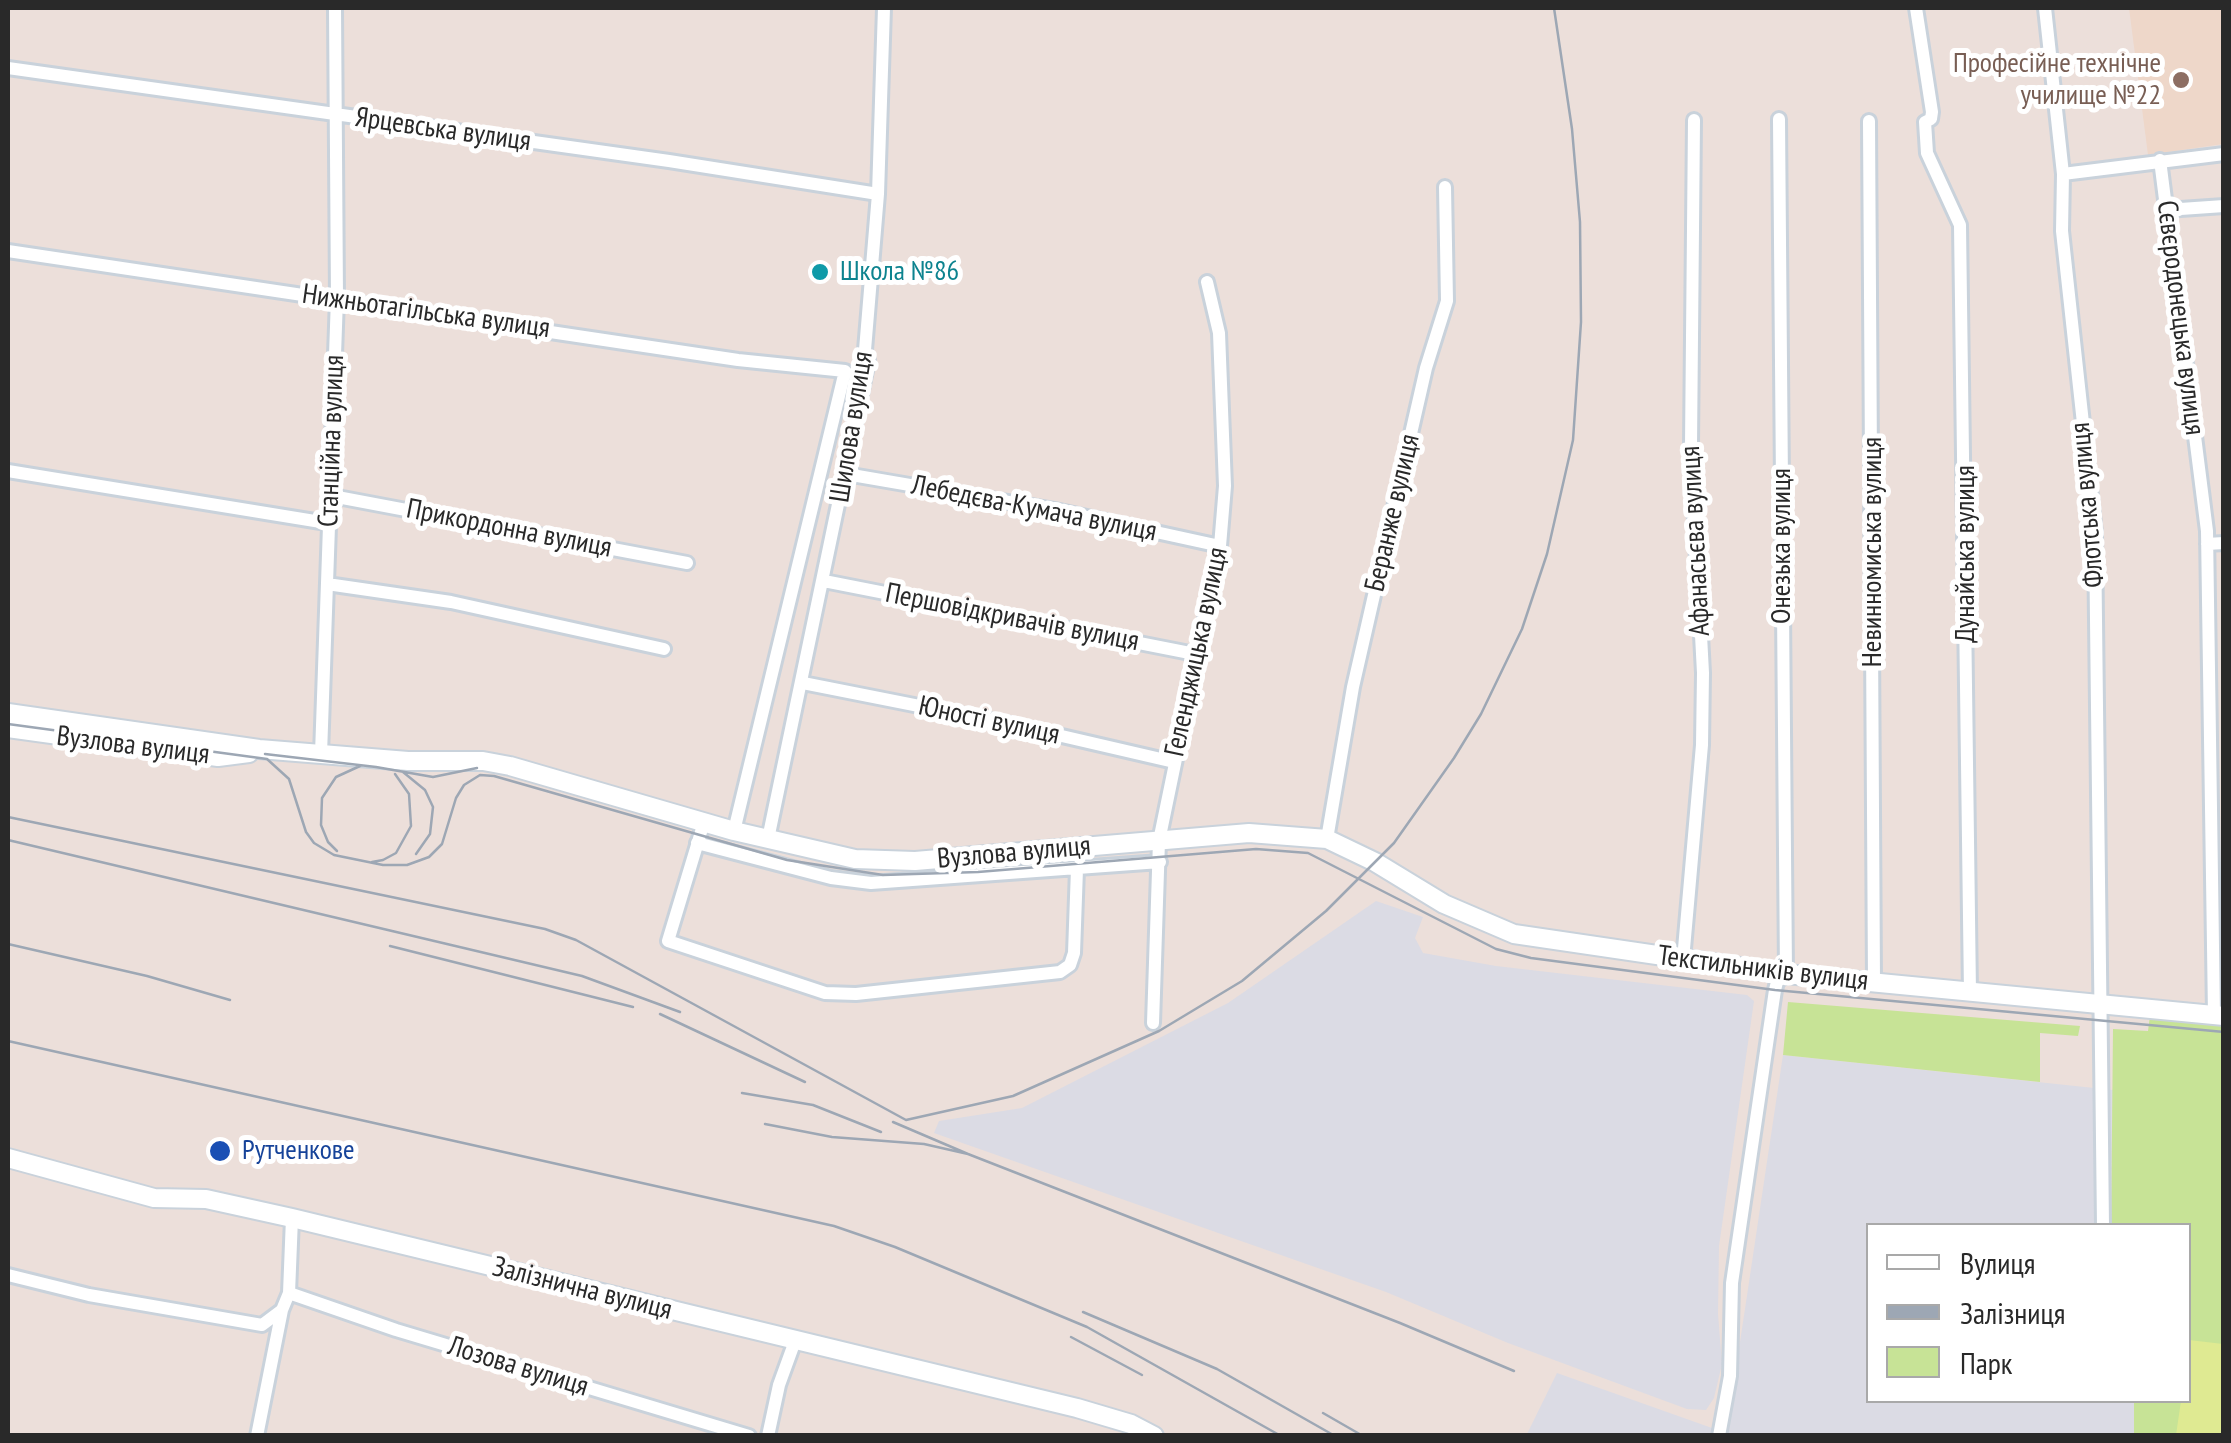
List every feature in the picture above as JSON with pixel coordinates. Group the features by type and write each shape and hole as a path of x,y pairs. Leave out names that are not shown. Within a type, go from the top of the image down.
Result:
{"street":[{"name":"Станційна вулиця","path":"321,754 337,298 335,8"},
{"name":"Шилова вулиця","path":"768,839 868,361 865,350 878,194 884,8"},
{"name":"Дунайська вулиця","path":"1916,8 1932,112 1925,122 1932,169 1960,226 1970,993"},
{"name":"Флотська вулиця","path":"2045,8 2062,174 2062,231 2095,533 2103,1223"},
{"name":"Ярцевська вулиця","path":"8,68 878,194"},
{"name":"Онезька вулиця","path":"1719,1436 1730,1376 1732,1283 1775,990 1786,974 1780,119"},
{"name":"Афанасьєва вулиця","path":"1683,960 1702,745 1703,673 1691,445 1694,120"},
{"name":"Невинномиська вулиця","path":"1869,121 1874,982"},
{"path":"2062,174 2224,154"},
{"name":"Сєвєродонецька вулиця","path":"2160,160 2207,544 2219,1015"},
{"name":"Беранже вулиця","path":"1327,839 1353,687 1426,368 1447,301 1446,187"},
{"path":"2166,210 2224,206"},
{"name":"Нижньотагільська вулиця","path":"8,251 738,360 845,371"},
{"name":"Геленджицька вулиця","path":"1153,1022 1159,841 1200,655 1220,546 1225,486 1219,333 1207,282"},
{"name":"Шилова вулиця","path":"734,831 845,371"},
{"path":"8,471 327,523"},
{"name":"Лебедєва-Кумача вулиця","path":"846,474 1055,510 1220,546"},
{"name":"Прикордонна вулиця","path":"332,496 687,563"},
{"path":"2207,544 2224,543"},
{"name":"Першовідкривачів вулиця","path":"824,581 1200,655"},
{"path":"327,584 451,602 664,648"},
{"name":"Юності вулиця","path":"803,683 1010,724 1174,762"},
{"name":"Вузлова вулиця","path":"8,714 259,750 408,762 483,761 734,831 855,859 898,861 1249,834 1327,839"},
{"name":"Вузлова вулиця","path":"8,728 218,758 259,750"},
{"path":"704,822 668,940 825,993 856,994 1060,972 1070,964 1074,953 1076,869"},
{"name":"Текстильників вулиця","path":"1327,839 1492,927 1540,939 1786,974 2219,1015"},
{"path":"697,843 830,878 871,883 1160,862"},
{"name":"Залізнична вулиця","path":"8,1158 154,1198 206,1199 292,1218 1077,1408 1131,1424 1154,1436"},
{"path":"256,1436 282,1310 290,1293 292,1218"},
{"path":"8,1275 88,1295 262,1325 282,1310"},
{"name":"Лозова вулиця","path":"290,1293 396,1330 749,1436"},
{"path":"768,1436 778,1385 796,1342"}],"shaded area":[{"name":"Професійне технічне училище №22","path":"2129,8 2223,8 2223,144 2148,155"},
{"path":"1376,901 1423,917 1415,938 1423,953 1496,966 1747,995 1754,1001 1719,1246 1722,1364 1714,1398 1706,1410 1687,1409 1508,1343 1386,1292 934,1133 939,1121 1022,1108 1228,1003"},
{"path":"1783,1055 2113,1090 2111,1223 1866,1223 1866,1403 2134,1403 2134,1435 1526,1436 1557,1373 1712,1428 1727,1429"}],"green space":[{"path":"1788,1002 2080,1026 2078,1036 2040,1033 2040,1082 1783,1055"},
{"path":"2151,1008 2223,1014 2223,1435 2134,1435 2134,1403 2191,1403 2191,1223 2111,1223 2113,1029 2148,1031"},
{"path":"2191,1340 2223,1344 2223,1435 2176,1435 2181,1403 2191,1403"}],"tram line":[{"path":"8,724 267,759 289,779 306,832 314,843 334,855 383,865 407,865 429,857 442,844 464,785 480,775 494,776 787,860 883,875 978,872 1256,849 1308,853 1496,949 1531,958 1775,990 2224,1032"},
{"path":"265,754 433,777 477,768"},
{"path":"337,851 321,825 322,798 336,777 360,766"},
{"path":"403,772 425,790 433,807 430,834 416,854"},
{"path":"372,862 396,853 411,826 409,794 395,774"}],"railway":[{"path":"8,817 545,929 576,940 906,1120 1013,1096 1159,1031 1242,981 1326,911 1394,843 1481,714 1522,629 1547,554 1573,440 1581,322 1580,222 1572,129 1554,8"},
{"path":"8,840 582,976 680,1012"},
{"path":"8,944 230,1000"},
{"path":"390,946 633,1007"},
{"path":"660,1014 805,1082"},
{"path":"8,1041 834,1226 895,1247 1087,1327 1281,1436"},
{"path":"742,1093 813,1105 881,1132"},
{"path":"893,1122 968,1154"},
{"path":"765,1124 832,1137 924,1144 968,1154 1514,1371"},
{"path":"1083,1312 1217,1369 1335,1436"},
{"path":"1071,1337 1142,1375"},
{"path":"1323,1413 1363,1436"}],"place":[{"name":"Професійне технічне училище №22","path":"2181,80"},
{"name":"Школа №86","path":"820,272"},
{"name":"Рутченкове","path":"220,1151"}]}
